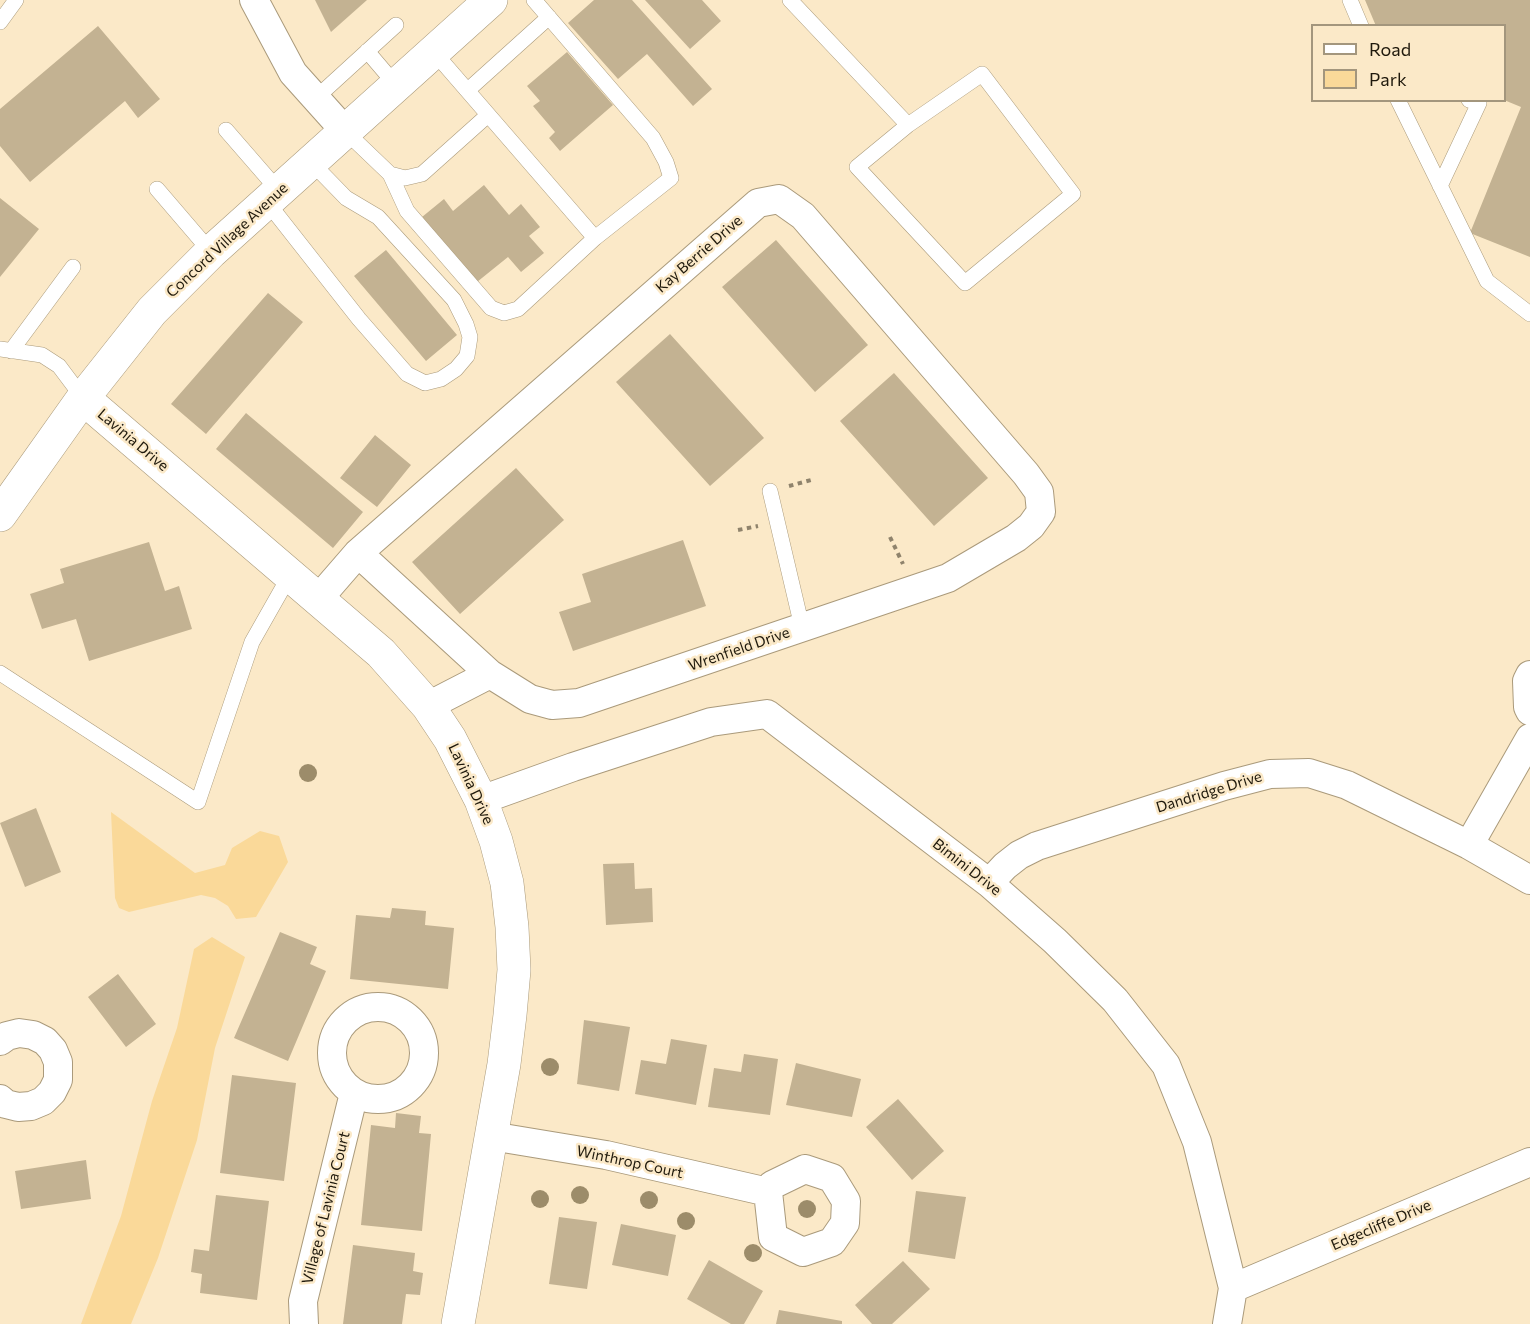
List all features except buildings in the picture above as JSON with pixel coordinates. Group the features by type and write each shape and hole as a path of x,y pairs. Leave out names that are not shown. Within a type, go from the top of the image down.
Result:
{"street":[{"path":"254,0 293,73 345,131"},
{"name":"Concord Village Avenue","path":"0,515 83,398 152,311 211,252 491,0"},
{"name":"Kay Berrie Drive","path":"319,598 358,553 758,202 779,199 803,216 1026,474 1039,492 1041,512"},
{"name":"Lavinia Drive","path":"83,398 381,653 428,706 450,739 481,800 496,841 507,884 514,970 504,1064 458,1324"},
{"name":"Wrenfield Drive","path":"358,553 490,674 530,699 552,705 579,703 948,578 1016,538 1041,512"},
{"path":"428,706 490,674"},
{"path":"1530,675 1527,681 1530,711"},
{"name":"Bimini Drive","path":"481,800 711,722 767,714 989,883 1055,941 1115,1000 1166,1065 1197,1142 1233,1288 1227,1324"},
{"path":"1469,845 1530,738"},
{"name":"Dandridge Drive","path":"989,883 1018,855 1037,846 1224,786 1270,774 1309,773 1347,785 1469,845 1530,880"},
{"path":"0,1100 18,1107 31,1106 43,1101 52,1092 58,1080 58,1062 53,1050 45,1041 33,1035 2,1032"},
{"name":"Village of Lavinia Court","path":"304,1324 303,1301 354,1093"},
{"name":"Winthrop Court","path":"491,1136 606,1155 768,1192"},
{"name":"Edgecliffe Drive","path":"1233,1288 1530,1162"}],"lane":[{"path":"0,22 16,0"},
{"path":"790,0 908,125"},
{"path":"1350,0 1360,24"},
{"path":"345,131 390,174 407,211 491,308 504,312 518,309 595,238 671,178 666,162 653,138 542,6 468,90"},
{"path":"316,98 396,25"},
{"path":"367,51 396,85"},
{"path":"433,51 595,238"},
{"path":"982,74 1073,194 965,282 857,167 908,125 982,74"},
{"path":"1399,102 1487,281 1530,314"},
{"path":"1440,186 1479,103 1476,102"},
{"path":"390,174 405,178 422,174 488,115"},
{"path":"226,130 359,319 407,374 425,383 441,380 456,369 467,356 470,337 454,300 378,217 346,198 311,162"},
{"path":"157,189 211,252"},
{"path":"6,350 73,267"},
{"path":"6,350 42,355 59,366 83,398"},
{"path":"770,491 802,627"},
{"path":"0,673 198,802 252,642 290,575"}],"path":[{"path":"890,537 901,559"}],"green space":[{"path":"111,812 195,873 225,865 232,848 260,831 279,836 288,862 256,917 236,919 228,906 215,898 201,895 129,912 119,908 115,898"},
{"path":"212,937 245,957 215,1048 197,1140 158,1258 131,1324 81,1324 121,1216 152,1101 177,1028 194,949"}]}
